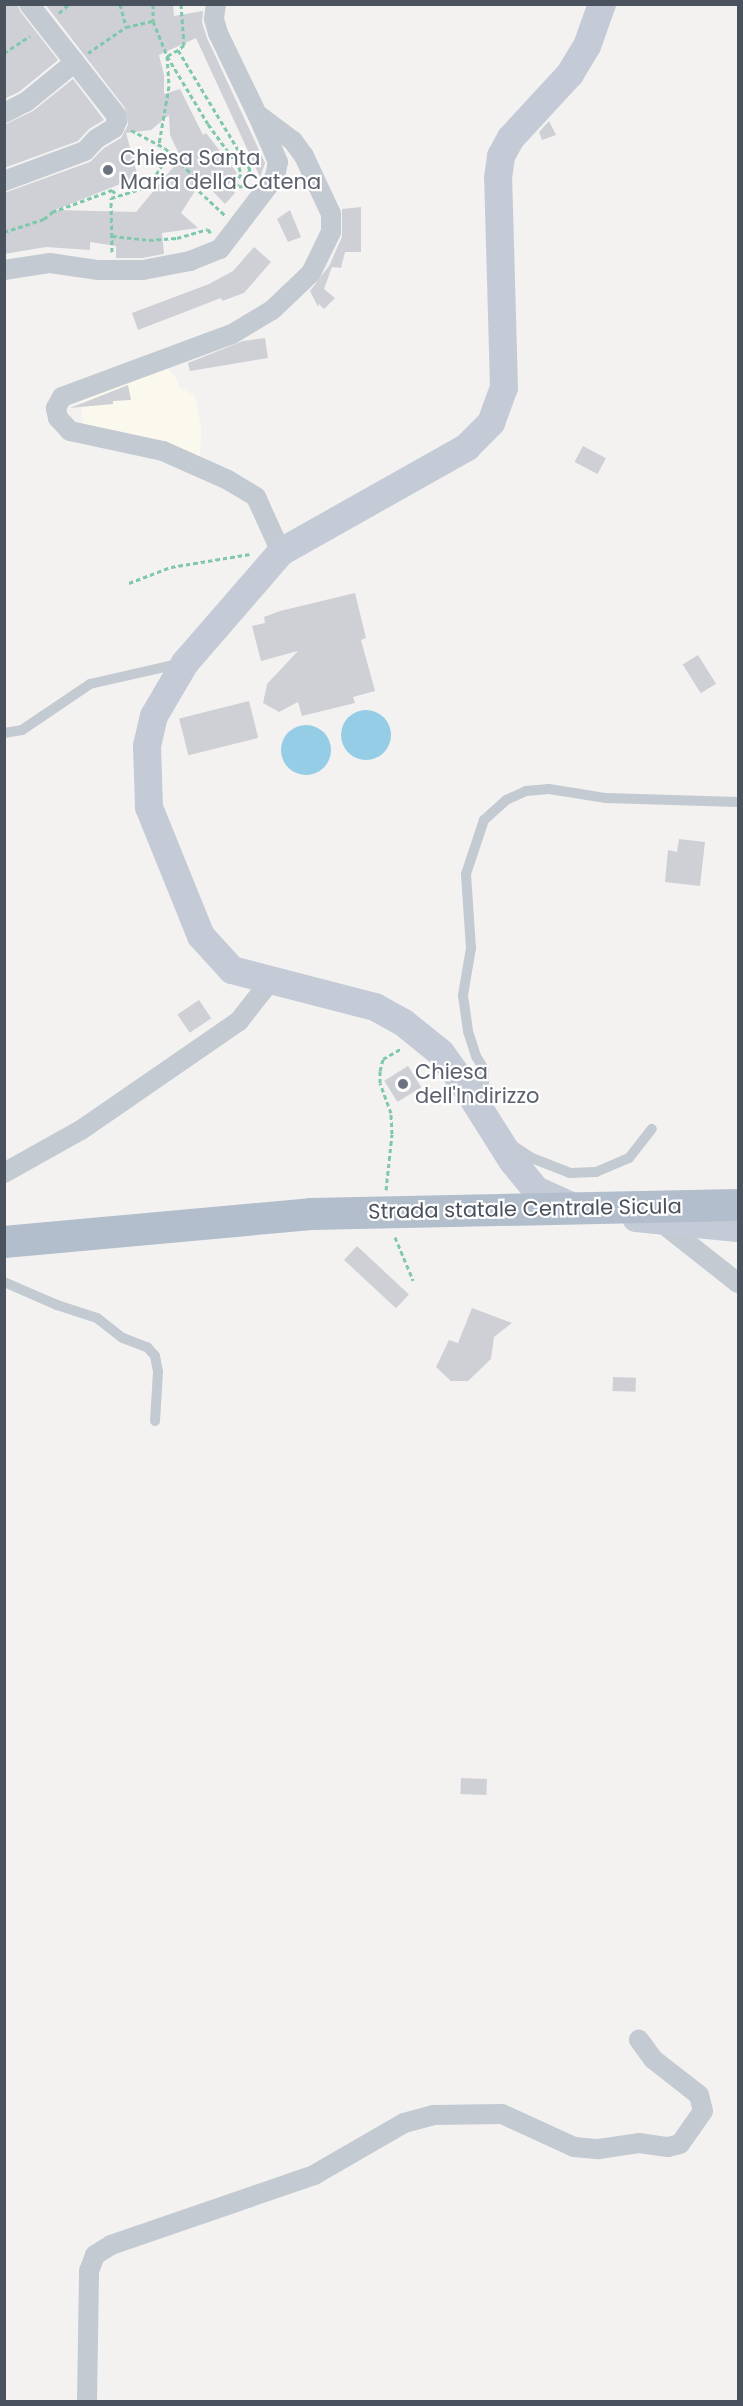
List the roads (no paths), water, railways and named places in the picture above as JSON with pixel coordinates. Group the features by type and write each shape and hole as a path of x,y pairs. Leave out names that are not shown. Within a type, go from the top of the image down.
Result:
{"main road":[{"path":"602,4 587,46 570,74 511,138 501,156 498,178 504,388 491,423 467,447 277,557 185,663 154,716 147,746 149,807 201,936 232,970 375,1007 404,1023 441,1053 470,1092 513,1162 536,1190 565,1205 595,1214 738,1228"},
{"name":"Strada statale Centrale Sicula","path":"4,1242 311,1214 738,1205"}],"street":[{"path":"4,181 85,151 96,138 114,128 117,121 116,116 29,4"},
{"path":"4,270 50,262 98,270 143,270 190,261 220,249 275,177 278,162 218,33 214,19 216,4"},
{"path":"4,113 27,102 75,62"},
{"path":"257,114 293,141 304,156 331,214 331,232 311,273 272,309 231,334 62,397 56,408 58,418 70,431 163,451 228,480 256,497 277,557"},
{"path":"4,1173 81,1130 239,1021 271,980"},
{"path":"658,1220 738,1283"},
{"path":"87,2402 89,2271 95,2254 111,2245 314,2175 404,2122 434,2115 502,2114 574,2147 599,2149 639,2143 668,2147 680,2144 703,2111 699,2095 653,2060 639,2040"}],"lane":[{"path":"4,733 22,730 90,684 163,665 185,663"},
{"path":"470,1092 484,1084 484,1069 476,1056 468,1030 463,995 471,948 466,874 484,820 506,800 526,791 549,789 606,798 738,802"},
{"path":"494,1134 532,1158 570,1173 596,1172 629,1158 652,1129"},
{"path":"4,1282 57,1305 97,1318 123,1338 147,1347 155,1356 158,1372 155,1421"}],"water":[{"path":"361,710 371,710 384,717 391,730 391,740 384,753 371,760 361,760 352,756 345,749 341,740 341,730 345,721 352,714"},
{"path":"301,725 311,725 324,732 331,745 331,755 324,768 311,775 301,775 292,771 285,764 281,755 281,745 285,736 292,729"}],"place":[{"name":"Chiesa Santa Maria della Catena","path":"108,170"},
{"name":"Chiesa dell'Indirizzo","path":"403,1084"}]}
